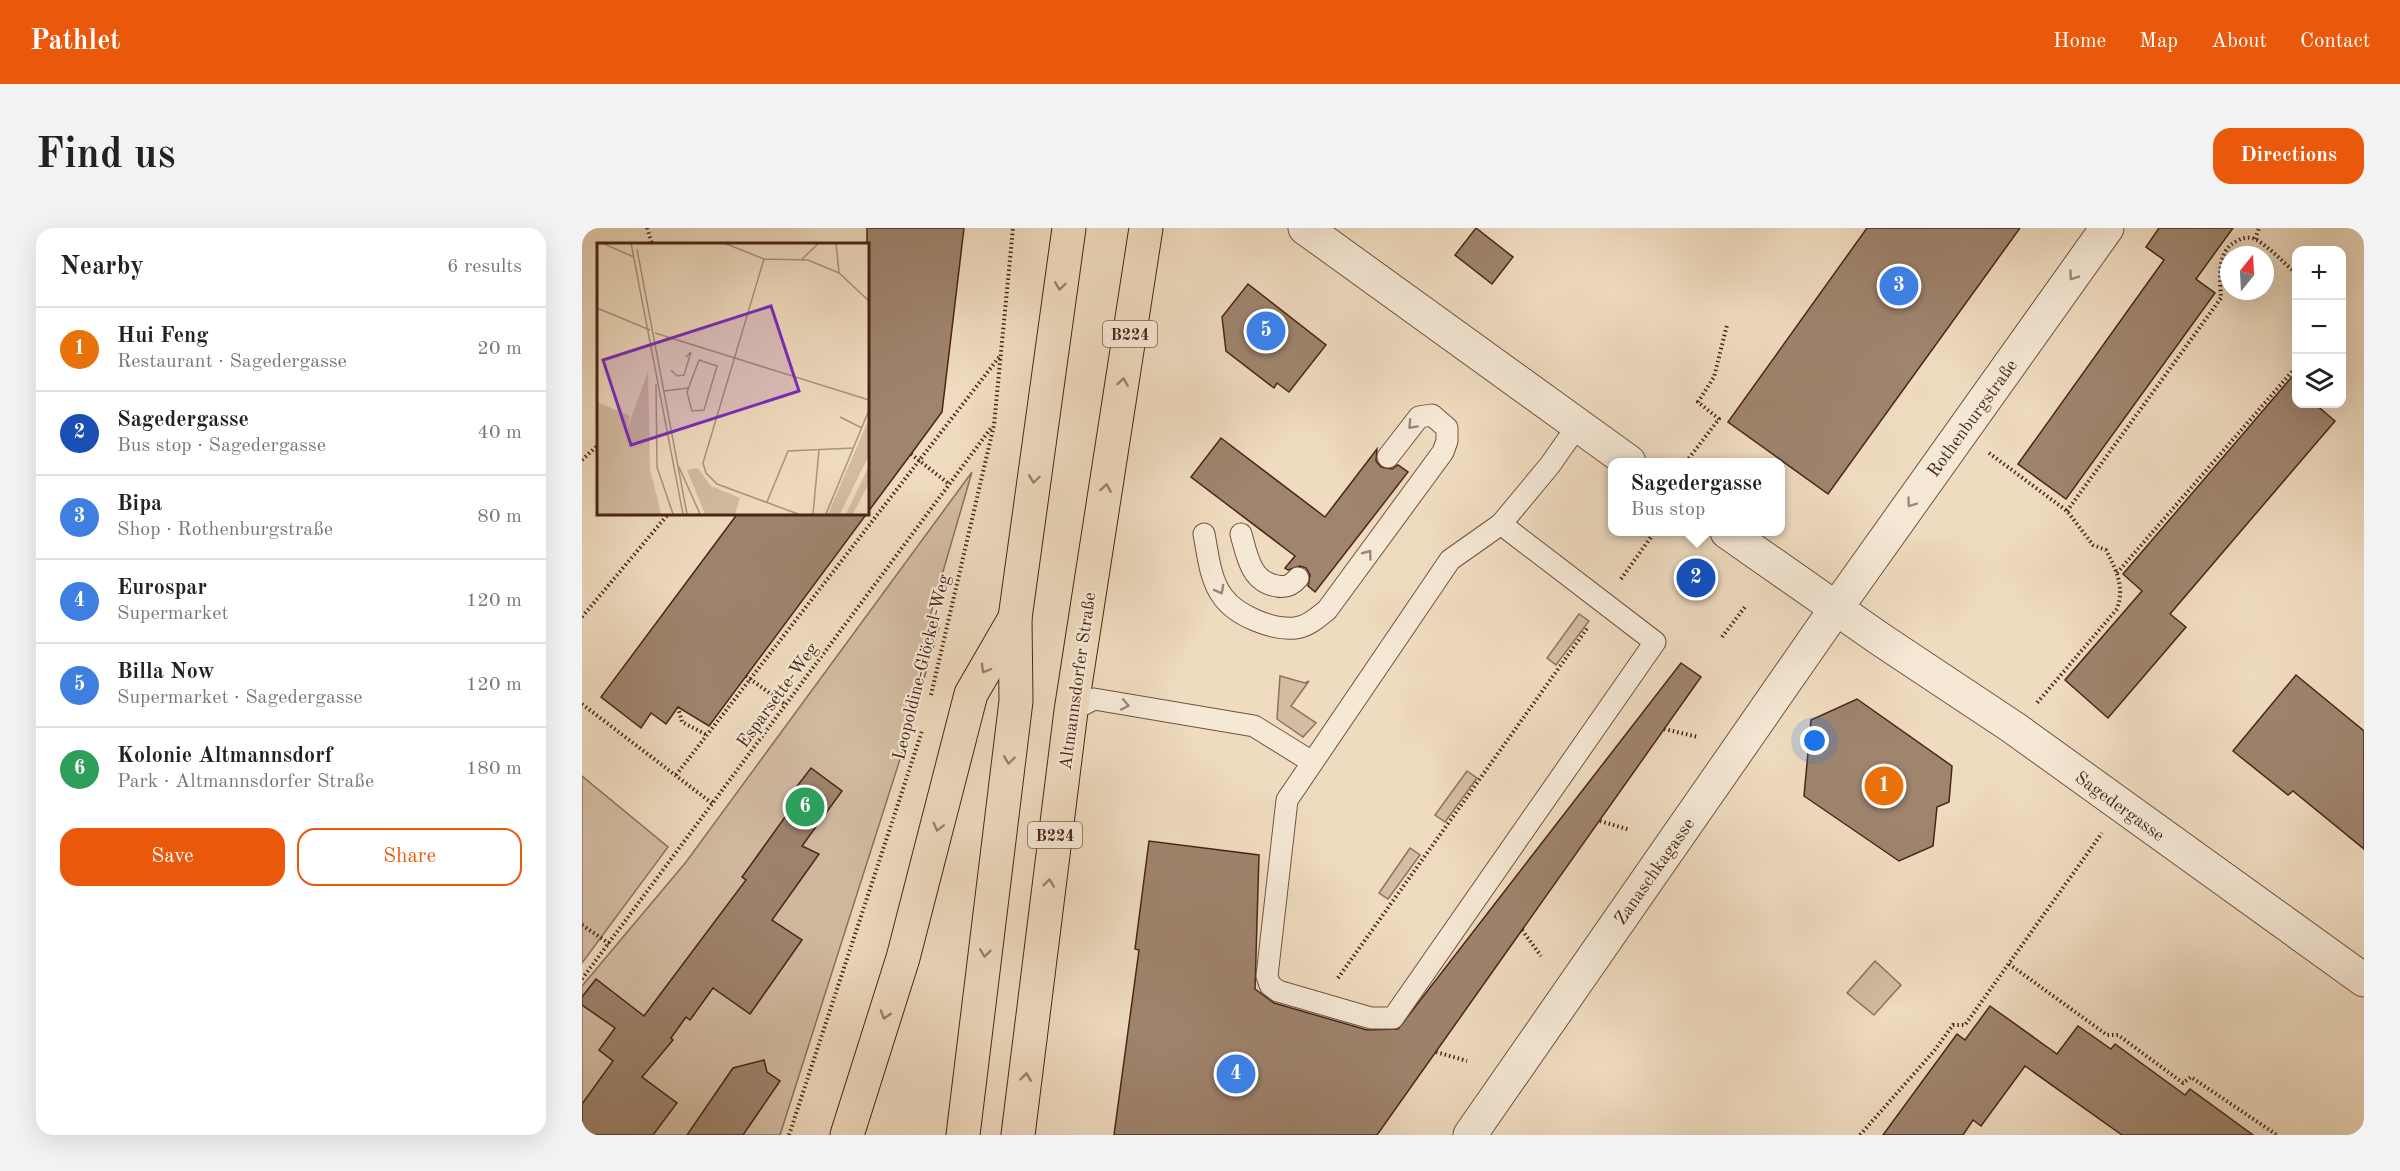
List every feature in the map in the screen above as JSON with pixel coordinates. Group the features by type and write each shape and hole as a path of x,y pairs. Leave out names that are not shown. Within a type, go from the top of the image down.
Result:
{"main road":[{"name":"B224","path":"963,1135 1016,702 1015,618 1069,228"},
{"name":"Altmannsdorfer Straße","path":"1018,1135 1071,711 1146,228"},
{"path":"847,1135 903,958 971,694 1015,618"}],"street":[{"path":"1305,228 1623,458"},
{"name":"Rothenburgstraße","path":"1837,607 2107,228"},
{"name":"Sagedergasse","path":"1733,536 2014,728 2364,980"},
{"name":"Zanaschkagasse","path":"1470,1135 1837,607"}],"lane":[{"path":"1204,534 1211,571 1223,597 1239,610 1276,627 1296,628 1312,622 1327,610 1432,468 1446,445 1447,428 1432,415 1419,417 1388,457"},
{"path":"1501,524 1655,642 1393,1018 1371,1018 1278,991 1270,985 1267,976 1287,800 1450,560 1501,524 1550,465 1578,425"},
{"path":"1241,534 1251,567 1258,578 1279,587 1288,586 1298,578"},
{"path":"1071,711 1094,699 1254,726 1312,762"}],"path":[{"path":"647,228 652,243"},
{"name":"Leopoldine-Glöckel-Weg","path":"930,700 993,425 1013,228"},
{"path":"2255,239 2259,228"},
{"path":"2067,511 2221,298 2219,273 2223,253 2233,242 2244,238 2255,239 2292,270"},
{"path":"1689,458 1719,419 1698,402 1714,377 1727,325"},
{"path":"676,775 708,735 748,678 1000,355"},
{"path":"2117,573 2292,372"},
{"name":"Esparsette-Weg","path":"582,979 993,425"},
{"path":"1962,432 2067,511 2093,545 2106,550 2117,573 2122,594 2117,609 2014,728"},
{"path":"582,460 597,447"},
{"path":"911,454 949,484"},
{"path":"582,617 668,514"},
{"path":"1320,1003 1651,537"},
{"path":"1722,637 1745,607"},
{"path":"748,678 786,705"},
{"path":"582,704 713,804"},
{"path":"678,707 682,722 708,735"},
{"name":"Leopoldine-Glöckel-Weg","path":"789,1135 925,723"},
{"path":"1665,729 1698,737"},
{"path":"1860,1135 1934,1051 1953,1025 1965,1025 2121,807"},
{"path":"1600,821 1630,830"},
{"path":"582,925 610,944"},
{"path":"1522,930 1541,956"},
{"path":"2009,964 2107,1035 2118,1035 2183,1083 2191,1077 2277,1135"},
{"path":"1436,1052 1467,1061"}],"shaded area":[{"path":"972,472 928,623 939,628 902,753 780,1135 582,1135 582,986 686,862"},
{"path":"1579,614 1589,621 1556,665 1547,658"},
{"path":"1280,676 1305,683 1309,681 1291,706 1316,723 1303,737 1277,719"},
{"path":"1467,771 1477,778 1445,822 1435,815"},
{"path":"582,776 668,847 582,963"},
{"path":"1410,848 1420,855 1388,899 1379,893"},
{"path":"1875,961 1901,985 1874,1015 1847,993"}],"building":[{"path":"867,228 964,228 942,412 868,512 868,243"},
{"path":"1476,228 1513,257 1492,284 1455,255"},
{"path":"1867,228 2020,228 1828,494 1785,463 1785,458 1778,458 1728,422"},
{"path":"2159,228 2233,228 2196,279 2215,293 2066,499 2018,464 2164,260 2146,247"},
{"path":"1248,284 1326,345 1289,392 1277,383 1274,388 1226,351 1222,317"},
{"path":"2292,377 2292,408 2320,408 2335,421 2170,614 2186,627 2108,718 2065,680 2142,591 2123,574"},
{"path":"1221,438 1325,517 1377,449 1376,461 1381,467 1392,469 1398,465 1408,472 1315,592 1308,586 1310,575 1306,568 1300,566 1288,570 1285,568 1295,556 1191,477"},
{"path":"737,514 866,514 709,726 678,707 666,724 651,713 641,728 601,697"},
{"path":"1681,663 1701,677 1377,1135 1114,1135 1139,950 1135,949 1149,841 1259,855 1255,989 1274,1003 1367,1030 1398,1029"},
{"path":"2296,675 2364,731 2364,849 2293,791 2288,795 2233,751"},
{"path":"1857,699 1952,766 1949,802 1937,807 1933,846 1899,861 1804,796 1811,720"},
{"path":"811,768 842,791 802,846 819,854 772,920 802,940 750,1014 713,988 690,1020 686,1017 671,1038 673,1040 642,1077 677,1103 653,1135 582,1135 582,1104 613,1061 599,1050 615,1028 582,1005 582,997 596,979 644,1016 746,880 742,877 798,799 791,794"},
{"path":"1990,1006 2057,1054 2078,1026 2111,1049 2115,1044 2185,1095 2190,1089 2253,1135 2122,1135 2025,1066 1981,1126 1973,1120 1963,1135 1883,1135 1957,1034 1965,1040"},
{"path":"764,1060 767,1072 780,1081 743,1135 687,1135 733,1068"}],"place":[{"name":"Bipa","path":"1899,286"},
{"name":"Billa Now","path":"1266,331"},
{"name":"Sagedergasse","path":"1696,578"},
{"name":"Hui Feng","path":"1884,786"},
{"name":"Kolonie Altmannsdorf","path":"805,807"},
{"name":"Eurospar","path":"1236,1074"}]}
